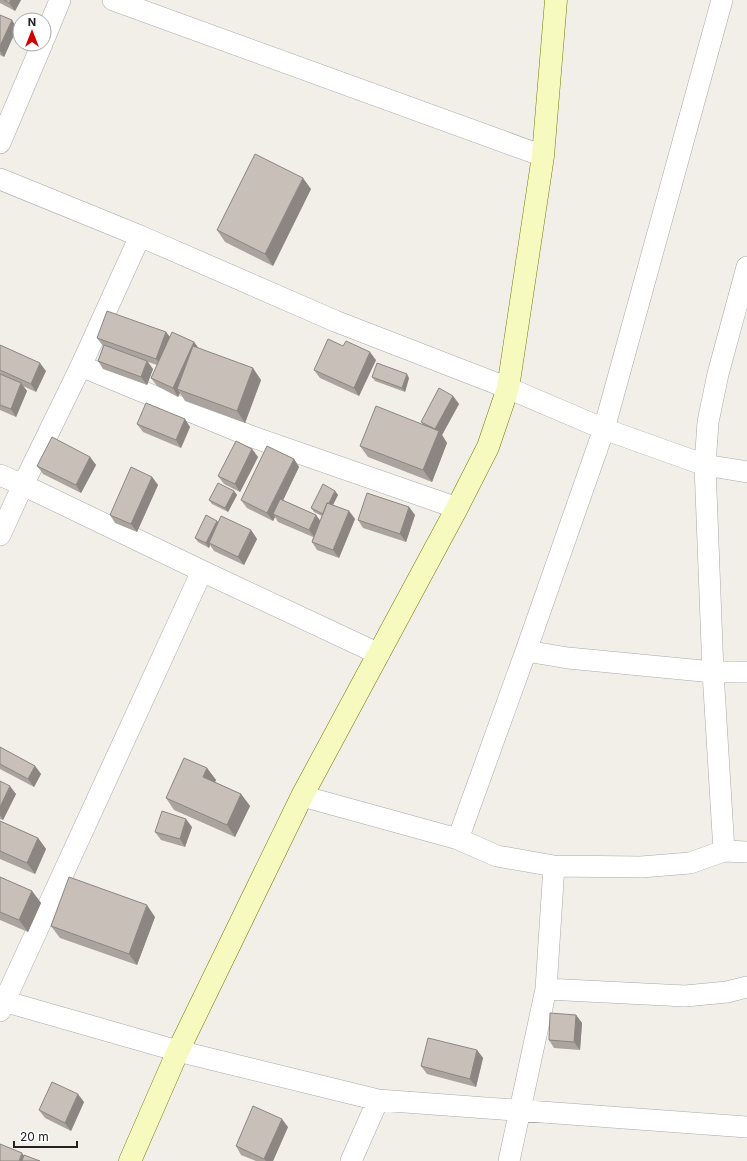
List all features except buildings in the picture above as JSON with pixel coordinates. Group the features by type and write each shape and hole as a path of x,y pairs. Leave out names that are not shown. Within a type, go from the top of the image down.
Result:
{"main road":[{"path":"130,1161 178,1051 302,796 457,508 488,447 508,388 543,156 556,0"}],"street":[{"path":"52,19 60,0"},
{"path":"113,0 543,156"},
{"path":"458,839 604,429 722,0"},
{"path":"0,143 39,52"},
{"path":"0,179 140,236 335,321 508,388 604,429 705,465 747,472"},
{"path":"0,534 81,366 140,236"},
{"path":"724,851 713,672 705,465 708,422 718,374 747,267"},
{"path":"81,366 250,436 457,508"},
{"path":"0,475 378,654"},
{"path":"202,571 2,1004 178,1051 378,1100 747,1126"},
{"path":"526,651 568,658 713,672 747,672"},
{"path":"302,796 458,839 497,856 554,866 641,867 690,862 724,851 747,852"},
{"path":"509,1161 546,989 554,866"},
{"path":"546,989 685,996 727,992 747,987"},
{"path":"351,1161 378,1100"}]}
